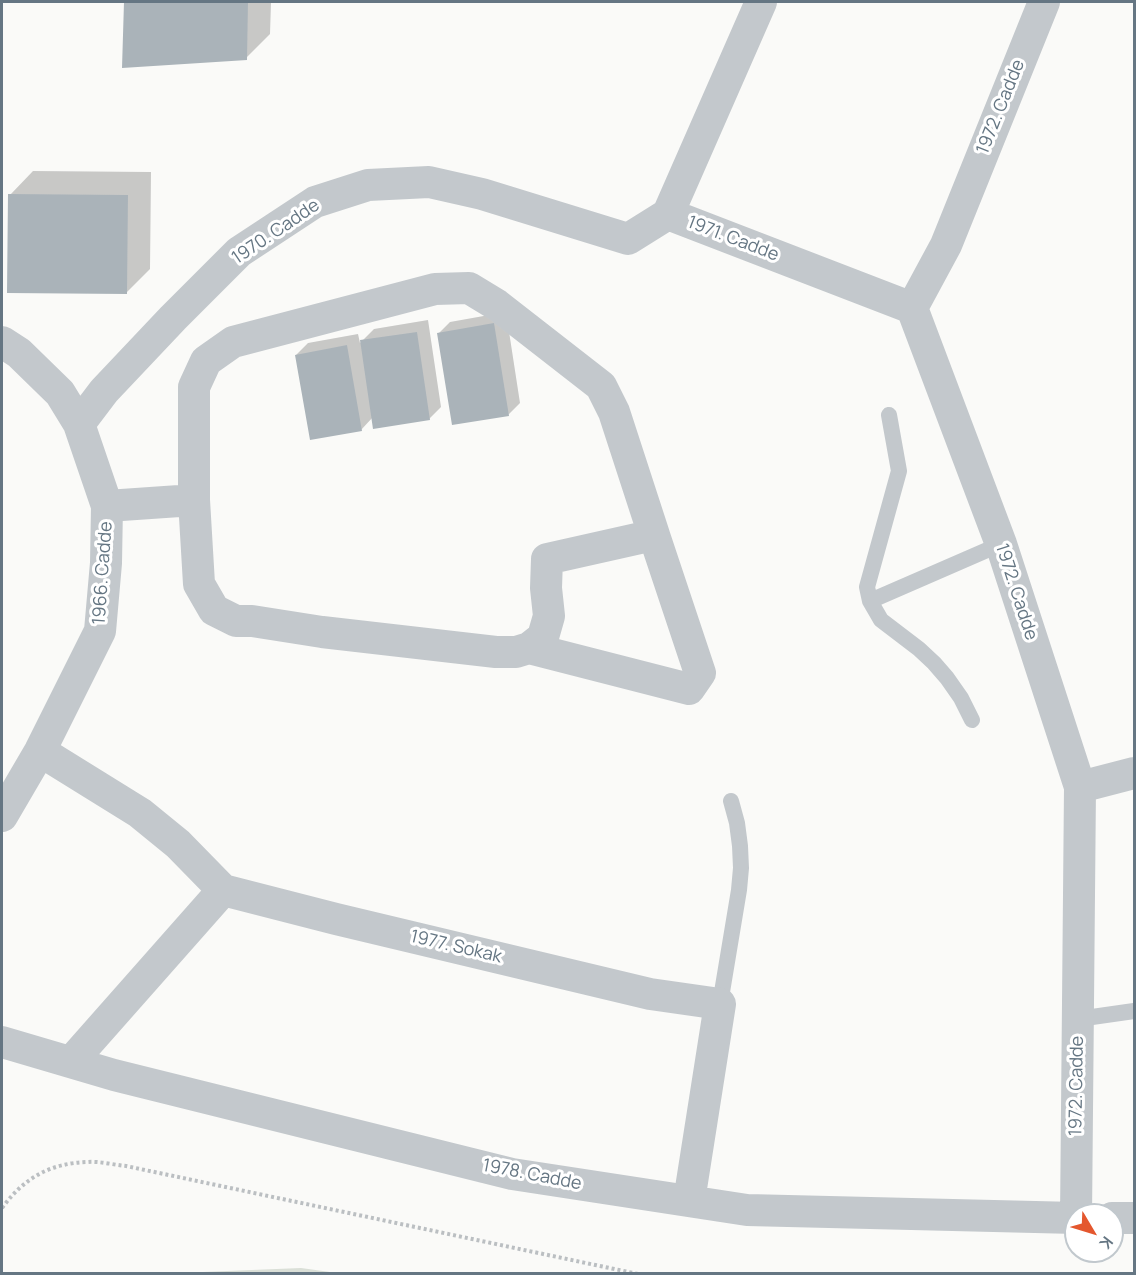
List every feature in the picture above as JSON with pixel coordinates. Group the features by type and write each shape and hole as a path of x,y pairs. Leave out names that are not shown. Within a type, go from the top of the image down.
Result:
{"street":[{"name":"1971. Cadde","path":"761,2 668,214 912,308"},
{"name":"1972. Cadde","path":"1044,2 946,245 912,308 1001,544 1080,788 1076,1203"},
{"name":"1970. Cadde","path":"79,424 104,391 172,318 239,252 315,202 368,184 429,182 482,194 628,239 668,214"},
{"path":"529,648 689,689 700,673 614,412 602,386 497,305 469,288 435,289 233,342 206,361 194,387 194,500 199,584 214,610 236,621 252,621 322,632 496,652 516,652 529,648 543,637 549,616 546,588 547,559 654,535"},
{"name":"1966. Cadde","path":"2,342 19,352 60,393 79,424 107,506 106,563 99,631 40,751 2,816"},
{"path":"107,506 194,500"},
{"path":"40,751 140,813 178,844 223,890 71,1062"},
{"path":"1080,788 1134,773"},
{"name":"1977. Sokak","path":"223,890 650,994 720,1004"},
{"path":"688,1201 720,1004"},
{"name":"1978. Cadde","path":"2,1042 114,1075 512,1174 747,1210 1064,1218"}],"lane":[{"path":"889,415 899,471 867,587 870,601 881,620 919,649 947,678 961,698 972,720"},
{"path":"870,601 1001,544"},
{"path":"720,1004 741,868 737,823 731,801"},
{"path":"1078,1019 1134,1011"}],"path":[{"path":"2,1208 14,1192 35,1175 63,1165 90,1161 126,1166 638,1274"}],"shaded area":[{"path":"301,1268 337,1273 178,1273"}],"building":[{"path":"124,2 248,2 247,60 122,68"},
{"path":"8,194 128,195 127,294 7,293"},
{"path":"494,323 509,416 452,425 437,333"},
{"path":"417,332 430,420 373,429 360,340"},
{"path":"347,345 362,431 310,440 295,355"}]}
